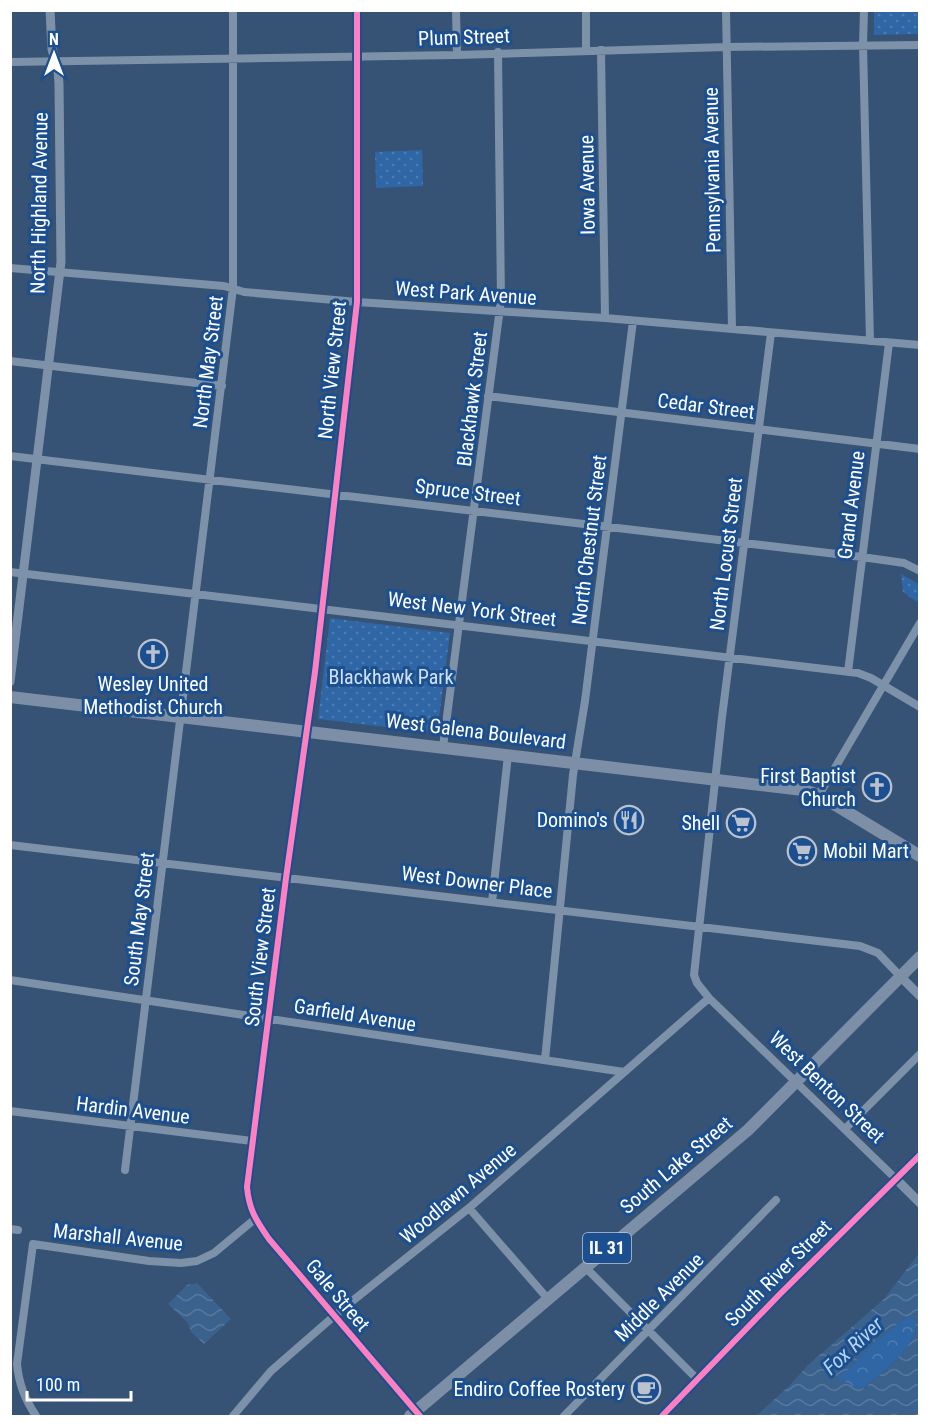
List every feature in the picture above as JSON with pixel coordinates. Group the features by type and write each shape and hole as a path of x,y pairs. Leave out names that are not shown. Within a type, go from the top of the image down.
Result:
{"main road":[{"name":"West Galena Boulevard","path":"10,697 803,790 819,795 920,856"},
{"name":"South Lake Street","path":"415,1415 585,1267 748,1130 920,957"}],"street":[{"name":"North Highland Avenue","path":"10,682 60,271 59,84 52,49 51,10"},
{"name":"North May Street","path":"182,716 233,288 233,10"},
{"name":"North View Street","path":"308,732 357,302 357,10"},
{"path":"456,10 456,55"},
{"path":"585,10 586,50"},
{"name":"Pennsylvania Avenue","path":"726,10 732,330"},
{"path":"864,10 870,341"},
{"name":"Plum Street","path":"10,62 920,45"},
{"name":"Iowa Avenue","path":"602,50 605,318"},
{"name":"Blackhawk Street","path":"443,747 501,300 498,52"},
{"name":"West Park Avenue","path":"10,268 60,271 357,302 605,318 920,345"},
{"name":"North Chestnut Street","path":"545,1060 573,775 593,640 633,321"},
{"name":"North Locust Street","path":"699,927 715,779 771,333"},
{"name":"Grand Avenue","path":"848,672 889,343"},
{"path":"10,361 222,386"},
{"name":"Cedar Street","path":"488,396 920,449"},
{"name":"Spruce Street","path":"10,456 862,556 904,563 920,572"},
{"name":"West New York Street","path":"10,572 848,672 866,675 920,708"},
{"path":"819,795 920,623"},
{"name":"South May Street","path":"125,1170 182,716"},
{"name":"South View Street","path":"248,1187 286,878 308,732"},
{"path":"492,902 508,755"},
{"name":"West Downer Place","path":"10,845 870,948 878,953 920,996"},
{"name":"West Benton Street","path":"699,927 694,975 708,998 920,1203"},
{"name":"Garfield Avenue","path":"10,980 624,1072"},
{"name":"Woodlawn Avenue","path":"232,1416 271,1371 468,1208 708,998"},
{"path":"845,1129 920,1054"},
{"name":"Hardin Avenue","path":"10,1111 252,1141"},
{"name":"South River Street","path":"662,1416 780,1294 920,1155"},
{"name":"Gale Street","path":"248,1187 248,1203 255,1219 269,1239 415,1415"},
{"name":"Middle Avenue","path":"564,1416 776,1200"},
{"path":"468,1208 548,1299"},
{"name":"Marshall Avenue","path":"36,1416 25,1399 19,1383 17,1364 33,1244 149,1261 181,1263 197,1261 213,1253 255,1219"},
{"path":"585,1267 698,1380"}],"green space":[{"path":"874,11 919,11 919,34 874,35"},
{"path":"422,150 423,186 376,188 375,152"},
{"path":"901,574 919,584 917,602 903,592"},
{"name":"Blackhawk Park","path":"330,618 450,633 437,733 318,719"},
{"path":"908,1316 914,1319 913,1338 889,1366 864,1388 856,1389 838,1379 839,1374 848,1370 872,1344"}],"water":[{"name":"Fox River","path":"919,1253 919,1414 916,1416 756,1416 807,1366 884,1299","holes":["908,1316 914,1319 913,1337 907,1347 865,1388 856,1389 849,1383 838,1379 839,1375 848,1370 872,1344"]},
{"path":"197,1283 231,1319 204,1344 191,1332 188,1323 168,1304 187,1285"}],"cycle path":[{"path":"357,10 357,302 315,672 247,1187 249,1202 254,1214 269,1239 420,1416"},
{"path":"662,1416 780,1294 920,1155"}],"place":[{"name":"Wesley United Methodist Church","path":"153,654"},
{"name":"First Baptist Church","path":"877,787"},
{"name":"Domino's","path":"629,820"},
{"name":"Shell","path":"741,823"},
{"name":"Mobil Mart","path":"802,851"},
{"name":"Endiro Coffee Rostery","path":"646,1389"}]}
